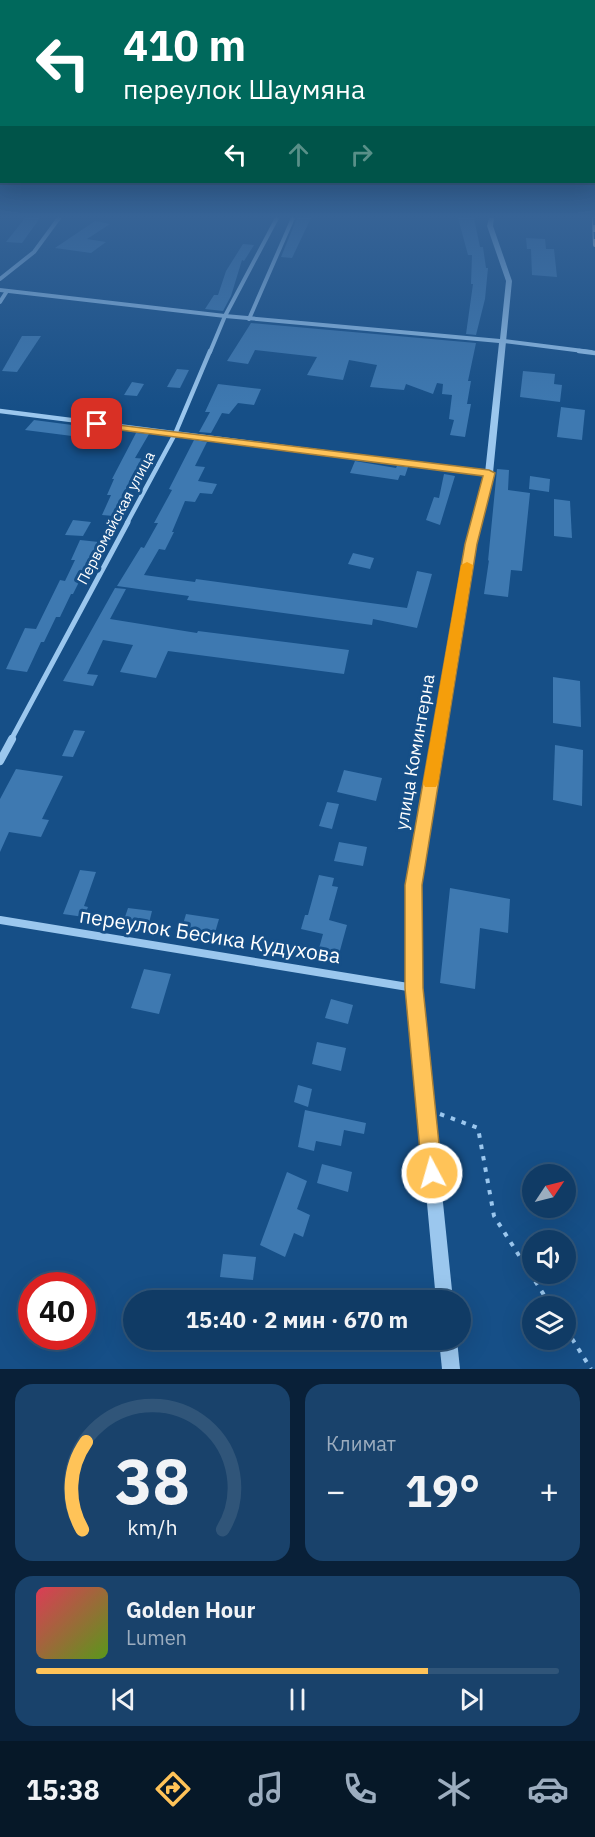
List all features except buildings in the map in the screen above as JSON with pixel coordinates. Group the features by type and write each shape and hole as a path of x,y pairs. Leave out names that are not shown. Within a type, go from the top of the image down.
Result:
{"street":[{"name":"Первомайская улица","path":"0,761 174,434 225,316 243,282"},
{"path":"249,319 265,282"},
{"name":"улица Коминтерна","path":"443,1290 414,988 414,885 471,544 489,473 509,282"},
{"path":"0,302 3,291 249,319 504,341 595,353"},
{"path":"0,411 489,473"},
{"name":"переулок Бесика Кудухова","path":"0,920 414,988"},
{"path":"449,1350 451,1369"}],"path":[{"path":"426,1109 478,1128 494,1216 545,1296"},
{"path":"576,1345 591,1369"}],"slow traffic":[{"path":"431,783 467,565"}],"route":[{"path":"97,424 489,473 471,544 414,885 414,988 432,1173"}]}
